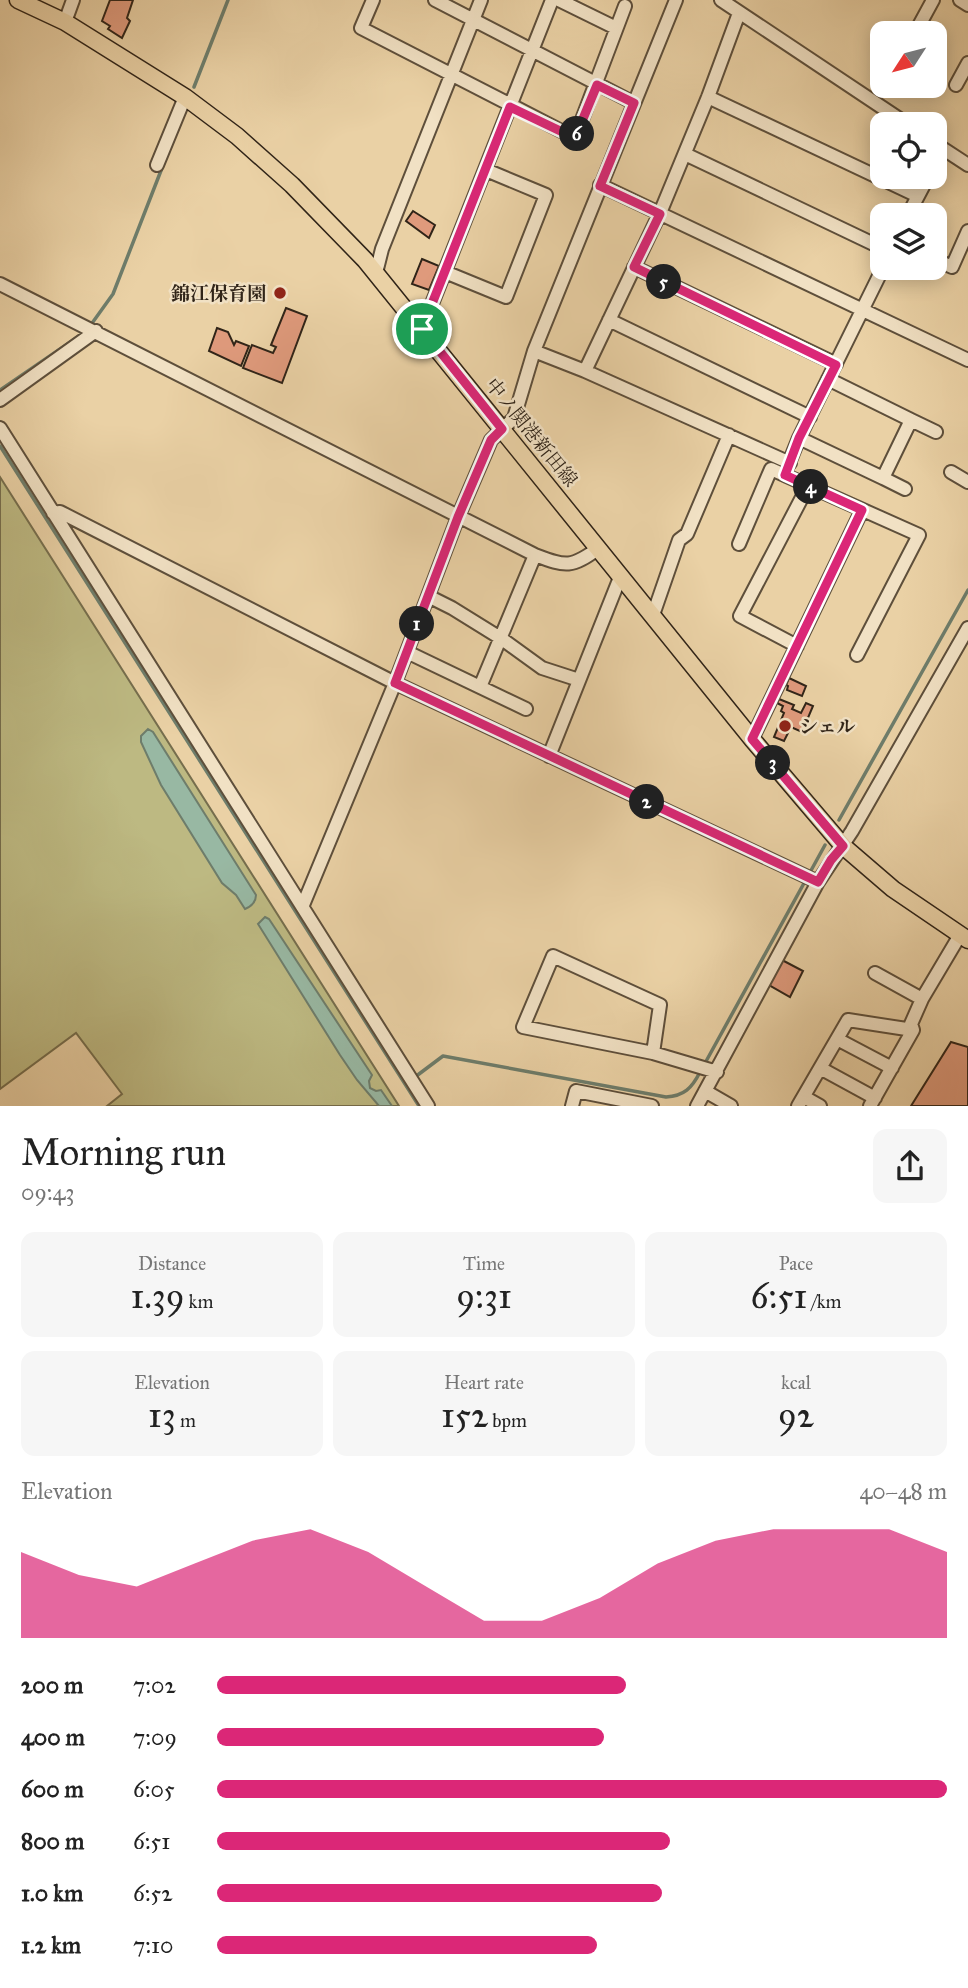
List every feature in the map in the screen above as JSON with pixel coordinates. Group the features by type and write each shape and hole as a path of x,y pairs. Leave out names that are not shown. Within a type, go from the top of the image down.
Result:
{"main road":[{"name":"中ノ関港新田線","path":"19,0 65,22 185,97 237,136 292,185 376,273 752,739 843,846 893,889 964,938"}],"street":[{"path":"65,22 73,0"},
{"path":"373,0 361,28 510,107 575,138 625,6"},
{"path":"435,0 634,103"},
{"path":"376,273 382,249 481,0"},
{"path":"422,329 552,0"},
{"path":"559,0 616,28"},
{"path":"303,905 491,440 514,418 534,351 676,0"},
{"path":"721,0 889,112"},
{"path":"922,21 933,0"},
{"path":"960,0 968,5"},
{"path":"585,371 660,214 739,13"},
{"path":"956,85 968,63"},
{"path":"158,165 185,97"},
{"path":"708,97 918,196"},
{"path":"947,151 968,165"},
{"path":"685,154 870,242"},
{"path":"444,272 506,298 546,195 486,170"},
{"path":"600,186 968,359"},
{"path":"914,203 922,189"},
{"path":"947,265 952,267 968,232"},
{"path":"634,267 836,365"},
{"path":"787,469 799,438 877,280"},
{"path":"0,284 535,555 559,564 578,564 599,548"},
{"path":"609,320 810,417"},
{"path":"0,400 96,331"},
{"path":"534,351 729,435 787,469 808,486 919,536 857,655"},
{"path":"828,379 936,432"},
{"path":"883,478 911,420"},
{"path":"0,428 428,1106"},
{"path":"653,615 679,540 687,534 729,435"},
{"path":"799,438 905,489"},
{"path":"739,544 771,469 787,469"},
{"path":"951,472 968,482"},
{"path":"797,646 740,616 808,486"},
{"path":"752,739 862,510"},
{"path":"53,513 60,512 395,683 818,882"},
{"path":"480,687 535,555"},
{"path":"549,756 621,575"},
{"path":"428,596 502,639 542,668 579,680"},
{"path":"697,1106 818,882 843,846 968,628"},
{"path":"407,652 526,709"},
{"path":"820,1068 872,1102 913,1030 911,1024 922,999 964,938"},
{"path":"653,1054 660,1005 553,956 521,1033 653,1054 717,1072"},
{"path":"875,972 922,999"},
{"path":"820,1106 801,1101 848,1020 913,1030"},
{"path":"837,1039 891,1068"},
{"path":"572,1106 576,1091 652,1106"},
{"path":"705,1091 730,1106"}],"shaded area":[{"path":"0,477 399,1106 107,1106 122,1094 76,1033 0,1089"},
{"path":"148,729 153,732 256,895 252,905 247,908 245,909 236,895 222,883 161,785 141,742 141,736"},
{"path":"265,917 269,919 372,1075 370,1088 381,1090 392,1106 379,1106 340,1055 258,924"}],"building":[{"path":"110,0 133,0 127,18 130,21 122,38 108,29 110,26 102,21"},
{"path":"413,211 435,225 429,238 406,221"},
{"path":"422,259 439,266 429,290 412,284"},
{"path":"286,308 307,316 282,383 243,368 252,345 273,353 276,347 271,345"},
{"path":"217,328 228,332 234,345 236,341 249,346 241,366 209,351"},
{"path":"789,678 806,686 802,696 787,690"},
{"path":"779,699 794,705 792,709 801,713 806,703 813,706 802,732 791,727 784,741 774,737 784,713 781,711 783,706 777,703"},
{"path":"782,960 803,971 790,997 769,985"},
{"path":"951,1042 968,1047 968,1106 911,1106"}],"waterway":[{"path":"194,87 228,0"},
{"path":"90,326 113,294 162,168"},
{"path":"0,390 82,334"},
{"path":"0,446 419,1106"},
{"path":"839,820 968,590"},
{"path":"704,1065 825,845"},
{"path":"415,1077 443,1056 666,1097 687,1090 700,1072"}],"place":[{"name":"錦江保育園","path":"280,293"},
{"name":"シェル","path":"785,726"}],"route":[{"path":"597,85 634,103 600,186 660,214 634,267 836,365 799,438 785,475 862,510 752,739 843,846 818,882 395,683 458,517 491,440 502,429 422,329 510,107 575,138 597,85"}]}
